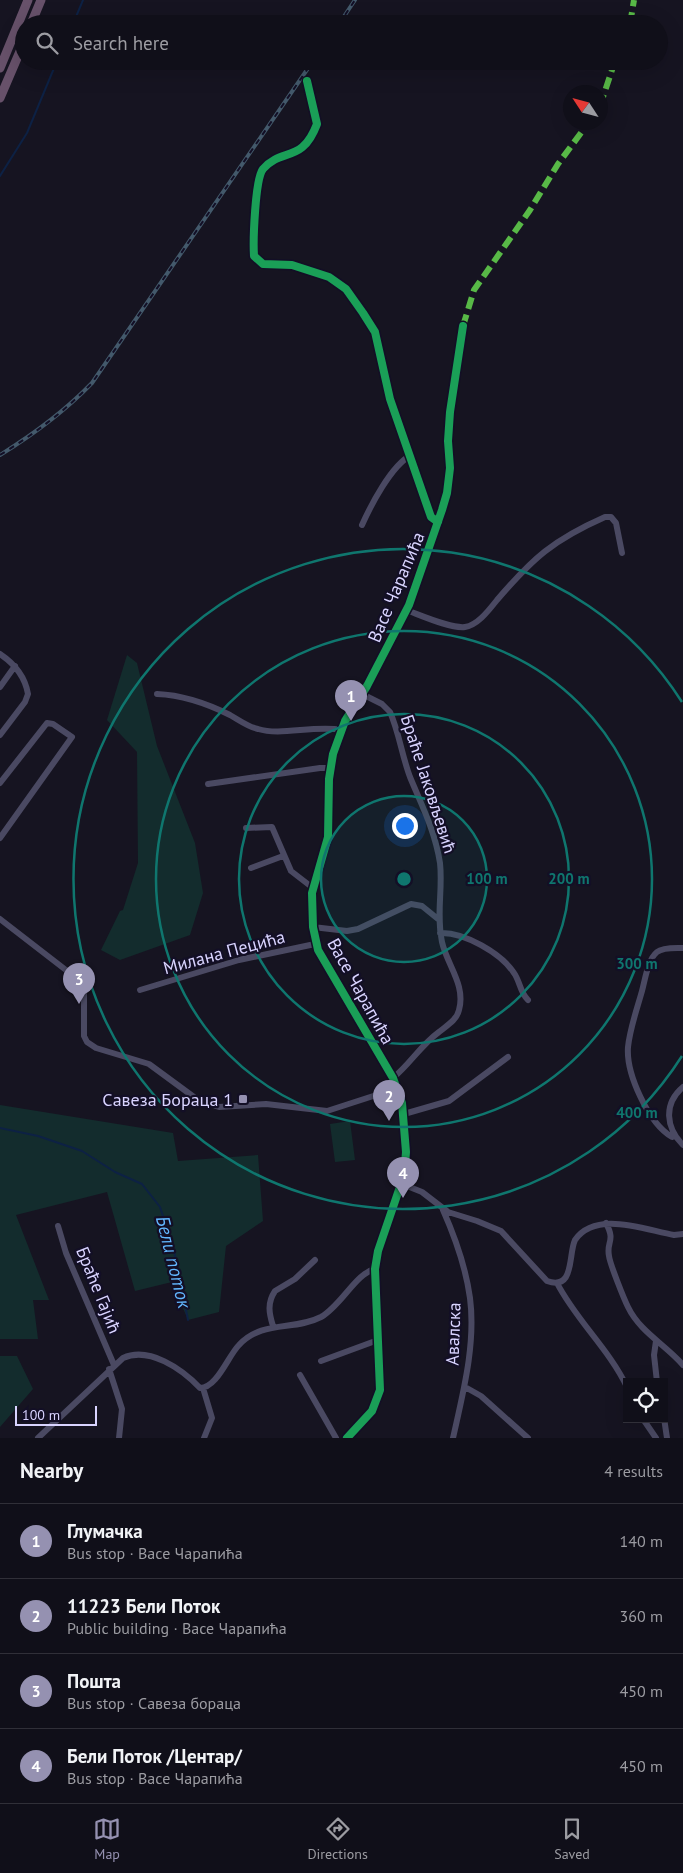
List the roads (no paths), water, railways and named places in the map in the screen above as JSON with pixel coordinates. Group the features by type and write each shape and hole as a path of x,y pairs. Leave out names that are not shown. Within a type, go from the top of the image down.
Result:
{"highway":[{"path":"22,15 28,0"},
{"path":"35,15 41,0"},
{"path":"0,68 15,32"},
{"path":"0,98 15,63"}],"street":[{"path":"306,80 317,124 304,147 271,162 260,174 256,188 254,256 263,264 292,265 320,273 346,290 375,332 390,399 431,517 438,522"},
{"name":"Васе Чарапића","path":"347,1438 369,1415 379,1395 381,1376 375,1269 378,1251 402,1184 406,1152 404,1114 398,1088 393,1078 315,944 313,888 328,837 330,768 342,730 406,610 448,493 450,412 463,326"},
{"path":"362,525 369,509 396,469 411,455"},
{"path":"406,610 450,625 468,626 482,617 537,556 562,539 605,517 611,517 615,521 622,553"},
{"path":"0,654 15,666 23,678 28,694 25,702 0,735"},
{"path":"0,687 15,666"},
{"path":"157,694 167,694 213,707 258,730 317,727 342,730"},
{"name":"Браће Јаковљевић","path":"362,694 382,704 390,712 410,776 430,824 440,869 438,919 440,932 445,953 457,978 459,1011 453,1021 429,1040 393,1078"},
{"path":"0,783 49,722 71,736 72,740 32,791 0,838"},
{"path":"208,784 330,768"},
{"path":"246,828 272,828 290,871 313,888"},
{"path":"251,868 283,856"},
{"path":"313,927 350,930 374,922 410,904 422,906 438,919"},
{"path":"0,919 84,984 84,1036 87,1042 96,1048 149,1064 186,1092 209,1105 230,1108 266,1104 327,1111 398,1088"},
{"path":"440,932 472,941 498,956 516,975 528,1000"},
{"name":"Милана Пецића","path":"140,990 239,960 315,944"},
{"path":"675,1135 672,1137 661,1128 644,1103 636,1085 628,1047 647,972 654,955 663,949 683,948"},
{"path":"404,1114 449,1101 508,1057"},
{"path":"683,1087 673,1098 669,1111 669,1123 683,1145"},
{"name":"Авалска","path":"402,1184 422,1192 443,1210 457,1216 453,1232"},
{"name":"Авалска","path":"443,1210 453,1232 470,1300 470,1340 465,1387 453,1438"},
{"path":"457,1216 477,1220 501,1231 547,1281 557,1283 564,1280 569,1272 571,1249 577,1236 592,1227 606,1224 674,1235 683,1234"},
{"path":"606,1224 612,1234 609,1257 626,1304 632,1314 656,1341 670,1350 683,1365"},
{"name":"Браће Гајић","path":"58,1226 112,1367 122,1409 120,1438"},
{"path":"272,1326 269,1308 272,1296 303,1273 315,1260"},
{"path":"203,1388 215,1381 227,1360 246,1338 272,1326 304,1323 323,1316 337,1305 365,1274 375,1269"},
{"path":"557,1283 584,1326 623,1378"},
{"path":"321,1362 378,1340"},
{"path":"656,1341 654,1362 656,1378"},
{"path":"38,1438 112,1367 132,1355 144,1355 174,1367 203,1388 212,1417 204,1438"},
{"path":"300,1375 336,1438"},
{"path":"465,1387 481,1396 528,1438"},
{"path":"646,1423 656,1438"},
{"path":"665,1423 667,1438"}],"waterway":[{"name":"Бели поток","path":"77,15 83,0"},
{"name":"Бели поток","path":"0,176 27,133 53,70"},
{"name":"Бели поток","path":"0,1128 38,1136 82,1151 115,1172 142,1184 160,1207 173,1246 188,1320"}],"railway":[{"path":"345,15 355,0"},
{"path":"0,455 48,422 71,404 92,383 307,70"}],"place":[{"name":"Глумачка","path":"351,721"},
{"name":"Пошта","path":"79,1004"},
{"name":"Савеза Бораца 1","path":"243,1099"},
{"name":"11223 Бели Поток","path":"389,1121"},
{"name":"Бели Поток /Центар/","path":"403,1198"}]}
